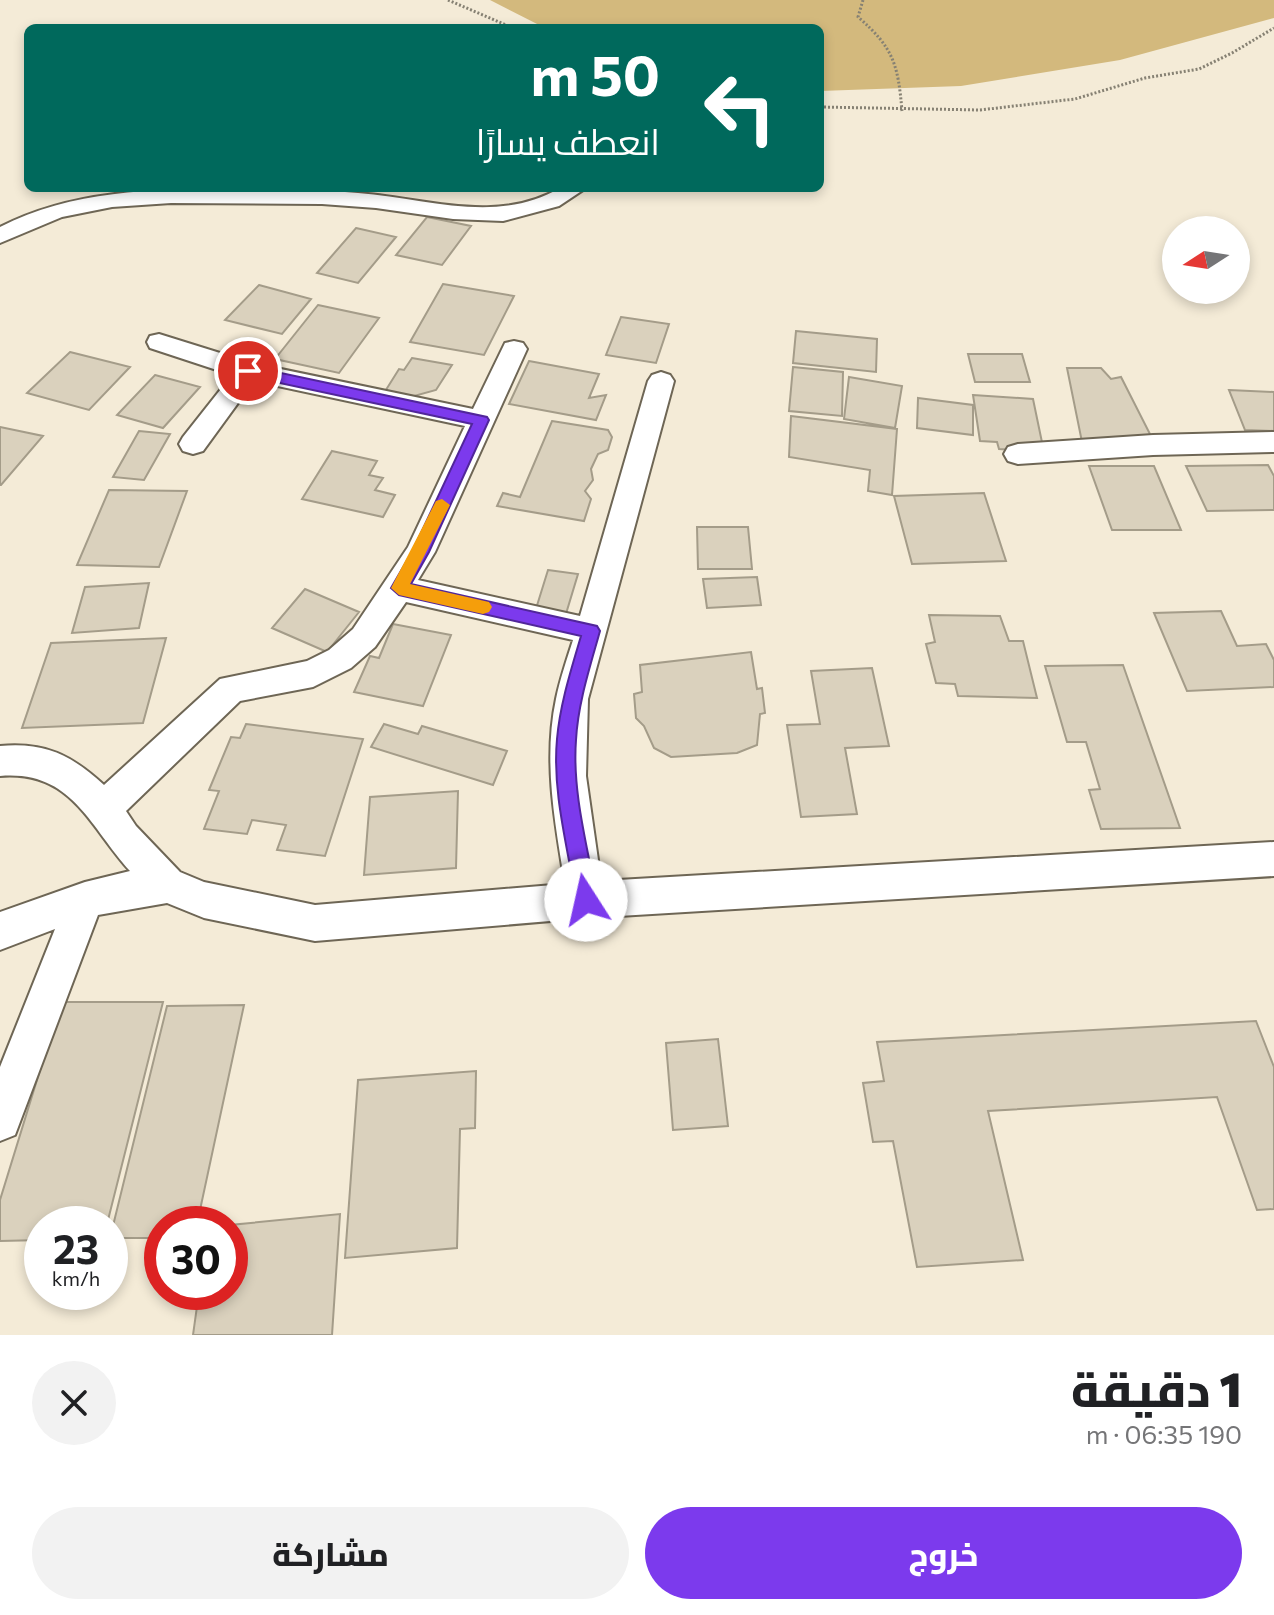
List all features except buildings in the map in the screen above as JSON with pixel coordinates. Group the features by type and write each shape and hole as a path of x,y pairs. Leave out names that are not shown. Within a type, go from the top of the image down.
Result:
{"street":[{"path":"0,236 55,212 133,197 259,196 375,201 480,216 511,214 553,204 570,192"},
{"path":"159,342 248,371 481,420"},
{"path":"104,808 231,689 313,673 340,659 364,638 420,552 514,349"},
{"path":"193,444 248,371"},
{"path":"586,900 566,774 566,739 572,699 661,381"},
{"path":"1018,454 1153,445 1274,442"},
{"path":"399,588 591,631"},
{"path":"0,761 24,759 64,771 104,808 123,838 167,885 204,900 315,923 586,900 1274,859"},
{"path":"0,931 85,900 131,889 167,885"},
{"path":"0,1120 85,900"}],"path":[{"path":"448,0 504,24"},
{"path":"863,0 858,17 882,37 899,63 902,111"},
{"path":"824,107 902,111 986,108 1072,100 1147,77 1189,72 1237,51 1274,28"}],"shaded area":[{"path":"490,0 1274,0 1274,18 1120,60 961,86 824,91 824,24 537,24"}],"slow traffic":[{"path":"442,505 399,588 483,607"}],"route":[{"path":"248,371 481,420 420,552 399,588 591,631 572,699 566,739 569,799 586,900"}]}
